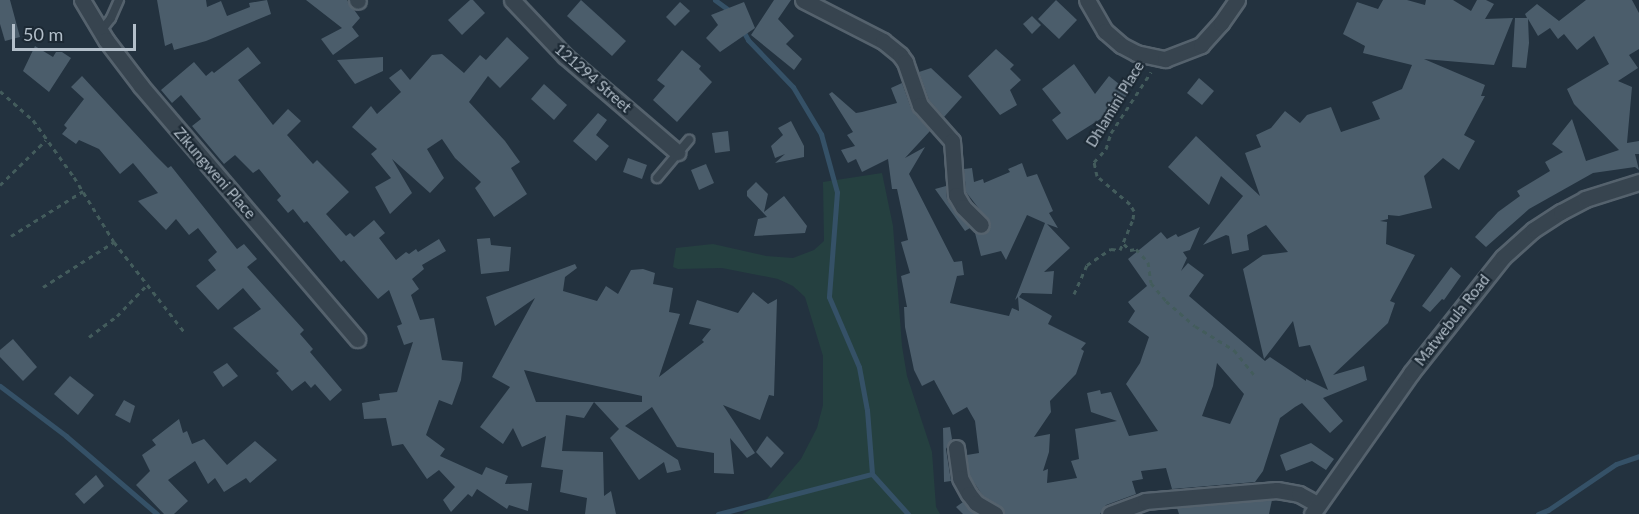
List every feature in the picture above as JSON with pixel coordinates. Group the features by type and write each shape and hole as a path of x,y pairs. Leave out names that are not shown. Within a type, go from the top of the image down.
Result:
{"street":[{"name":"Zikungweni Place","path":"82,0 100,31 141,86 357,339"},
{"name":"121294 Street","path":"512,0 565,56 677,152"},
{"path":"803,0 876,36 900,55 905,62 920,105 952,141 956,195 963,207 981,225"},
{"path":"1088,0 1105,31 1136,53 1156,59 1177,56 1201,45 1221,23 1237,0"},
{"name":"Matwebula Road","path":"1314,509 1411,373 1503,257 1533,230 1561,212 1585,199 1639,182"},
{"path":"956,448 960,478 969,494 976,503 995,514"},
{"path":"1110,514 1145,501 1277,490 1299,494 1314,509"}],"lane":[{"path":"100,31 111,18 119,0"},
{"path":"657,178 689,140"}],"path":[{"name":"Dhlamini Place","path":"1124,244 1134,211 1130,204 1097,176 1094,162 1109,142 1112,133 1151,73 1156,59"},
{"path":"0,92 33,120 83,191 114,242 146,286 185,333"},
{"path":"0,185 46,140"},
{"path":"11,236 83,191"},
{"path":"43,287 114,242"},
{"path":"1074,294 1086,265 1111,249 1120,250 1124,244 1130,250 1136,249 1148,262 1151,283 1166,301 1196,326 1234,350 1254,375"},
{"path":"89,337 117,316 146,286"}],"green space":[{"path":"882,173 893,226 902,346 907,376 932,452 936,507 940,514 742,514 764,502 801,459 817,428 823,405 823,356 805,297 793,286 778,279 722,268 678,269 673,267 676,248 713,244 766,256 793,258 814,250 824,241 823,182"}],"building":[{"path":"0,0 10,0 20,37 5,41 0,24"},
{"path":"157,0 206,0 207,7 221,1 227,16 250,7 249,3 267,0 271,14 206,41 174,50 172,43 165,46"},
{"path":"306,0 347,0 360,18 352,27 359,36 333,55 321,39 342,28"},
{"path":"470,0 473,0 485,13 462,35 448,20"},
{"path":"581,0 626,41 612,56 567,16"},
{"path":"774,0 791,0 778,19 794,36 786,44 802,59 794,70 751,35"},
{"path":"1056,0 1077,20 1059,39 1038,19"},
{"path":"1383,0 1407,0 1425,5 1426,0 1453,0 1471,11 1477,0 1486,0 1494,4 1485,19 1513,18 1494,65 1424,59 1485,85 1481,96 1485,96 1464,135 1475,141 1459,170 1443,158 1424,176 1432,208 1399,216 1388,215 1388,219 1380,221 1387,222 1386,244 1415,255 1390,301 1395,303 1388,323 1333,375 1364,366 1367,380 1323,398 1343,421 1330,433 1302,403 1295,407 1280,418 1263,471 1255,482 1172,489 1166,468 1141,471 1143,479 1132,481 1136,494 1106,505 1100,514 1005,514 1000,506 983,496 969,475 967,455 979,453 975,421 967,407 953,415 934,380 922,386 914,370 905,327 904,307 907,307 901,276 910,273 901,242 908,240 897,189 892,189 888,159 862,172 856,159 848,163 841,150 855,146 847,135 853,132 829,94 832,92 856,113 897,103 891,88 902,83 912,111 930,131 905,158 925,147 909,174 954,262 962,261 964,275 957,276 950,303 1009,316 1012,308 1019,311 1018,297 1015,300 1045,223 1027,215 1006,260 1001,251 981,256 975,233 987,232 990,223 966,192 964,169 972,168 974,182 983,179 984,183 1010,172 1008,169 1022,163 1027,177 1037,174 1053,211 1049,213 1058,228 1047,224 1070,248 1044,272 1054,271 1052,294 1022,293 1019,297 1052,316 1048,324 1086,343 1081,349 1084,351 1076,374 1050,401 1051,412 1034,437 1050,434 1049,452 1043,471 1048,469 1047,483 1077,478 1071,461 1079,459 1075,429 1117,421 1091,412 1087,393 1100,390 1101,394 1111,392 1129,436 1158,431 1126,384 1140,363 1149,337 1128,322 1135,311 1128,302 1147,286 1128,259 1161,232 1167,239 1176,234 1178,237 1200,227 1190,250 1183,252 1187,258 1181,271 1188,263 1204,275 1189,296 1265,361 1270,357 1306,381 1306,379 1328,390 1310,345 1299,347 1293,321 1264,359 1243,269 1263,255 1288,252 1266,225 1247,235 1249,250 1232,254 1229,236 1226,235 1203,245 1243,196 1221,176 1209,205 1168,167 1196,136 1260,196 1245,153 1261,147 1256,135 1271,128 1285,111 1300,123 1307,115 1331,107 1341,132 1380,119 1372,102 1402,89 1412,65 1363,53 1365,46 1343,34 1357,2 1378,9","holes":["1217,363 1244,394 1230,424 1202,416 1213,386"]},
{"path":"1586,0 1632,0 1639,13 1639,49 1629,55 1638,68 1618,81 1632,87 1627,143 1639,141 1639,154 1635,154 1639,170 1635,167 1593,173 1529,209 1486,247 1475,237 1498,212 1520,196 1517,191 1550,171 1545,162 1563,152 1552,144 1572,119 1586,161 1619,150 1574,104 1567,89 1609,64 1594,36 1577,50 1564,34 1558,39 1550,28 1538,36 1528,19 1529,43 1526,68 1512,67 1515,18 1527,18 1525,14 1537,4 1559,21"},
{"path":"680,2 690,11 675,26 666,17"},
{"path":"744,2 755,28 720,52 706,38 718,25 711,15"},
{"path":"1032,16 1041,25 1032,34 1023,24"},
{"path":"507,37 529,58 500,88 488,76 469,102 505,141 520,162 511,168 527,194 494,217 475,188 481,182 455,158 442,139 427,149 444,178 430,193 392,159 412,193 390,214 375,187 391,178 371,154 377,149 352,127 371,106 377,114 401,92 389,78 401,69 410,80 432,55 442,54 464,73 480,55 486,60"},
{"path":"35,46 53,57 56,52 62,52 71,58 49,92 23,71"},
{"path":"248,47 261,63 238,80 273,125 288,109 301,121 287,135 313,164 317,160 349,192 326,214 346,236 350,233 354,237 374,220 385,233 379,238 396,260 406,252 409,254 416,249 418,252 439,239 446,251 422,265 424,269 412,279 419,289 411,295 420,320 434,318 442,360 463,362 461,380 452,405 439,400 426,435 445,449 440,456 482,475 486,467 508,476 505,484 532,483 528,511 509,505 507,509 477,489 472,497 468,494 451,512 443,500 455,487 439,470 427,479 403,444 392,446 386,418 364,419 362,403 380,400 379,394 397,392 413,342 404,345 397,326 402,324 389,290 378,299 344,260 341,262 307,221 304,223 293,209 288,213 277,200 281,196 259,169 253,173 235,155 224,164 192,126 201,119 181,95 172,103 161,90 194,62 206,76 212,71 214,73"},
{"path":"996,49 1014,65 1010,69 1021,80 1010,90 1017,105 1000,115 968,76"},
{"path":"682,50 701,66 699,69 712,82 677,122 653,100 665,86 657,80"},
{"path":"383,57 383,71 355,84 337,60"},
{"path":"1074,64 1095,94 1109,76 1129,92 1117,108 1112,105 1102,118 1067,140 1052,120 1061,113 1042,89"},
{"path":"931,68 962,97 944,117 929,100 919,72"},
{"path":"82,76 155,155 168,168 171,166 237,249 244,244 257,259 247,267 304,330 300,334 313,349 310,352 342,390 330,401 315,384 311,388 305,381 292,391 276,373 279,371 233,328 261,309 243,288 218,310 196,286 216,270 208,260 217,252 198,228 189,235 176,219 166,230 138,201 158,193 133,163 120,174 99,149 79,140 76,144 62,134 67,128 64,125 84,99 71,87"},
{"path":"1199,78 1214,91 1202,105 1187,93"},
{"path":"544,84 567,105 554,120 531,99"},
{"path":"598,113 607,120 596,135 609,146 596,161 573,141"},
{"path":"791,121 804,146 804,157 775,163 785,154 775,158 771,146 783,135 778,128"},
{"path":"728,131 730,151 715,153 712,133"},
{"path":"628,158 647,165 642,179 623,172"},
{"path":"706,164 714,183 699,190 691,170"},
{"path":"756,182 768,194 764,212 784,196 807,226 805,233 754,236 758,219 767,217 747,196 747,191"},
{"path":"946,186 947,199 955,212 970,228 965,231 935,189"},
{"path":"490,238 491,245 511,247 509,271 481,274 477,239"},
{"path":"575,264 577,268 565,277 563,291 597,301 606,286 618,294 631,270 643,269 655,273 653,284 673,288 669,312 680,314 659,377 704,342 702,340 711,329 689,324 697,300 738,313 753,292 768,304 777,299 774,396 769,395 760,420 723,405 755,453 747,458 730,438 734,474 714,473 714,453 677,447 652,407 625,426 678,460 681,470 667,473 664,462 639,480 610,438 619,429 594,402 584,418 566,415 562,451 603,452 604,496 611,491 616,514 585,514 587,498 560,492 563,470 541,467 546,436 522,447 513,428 503,444 480,427 510,387 492,377 535,298 495,326 486,297","holes":["524,370 642,396 642,402 536,402"]},
{"path":"1451,267 1461,276 1444,300 1442,299 1430,312 1422,306"},
{"path":"13,339 37,367 23,381 0,357 0,350"},
{"path":"227,363 238,376 223,387 213,372"},
{"path":"70,376 94,395 78,415 54,394"},
{"path":"124,400 135,406 130,423 115,415"},
{"path":"179,419 183,433 187,431 192,444 204,439 227,465 255,441 277,460 250,483 246,478 224,492 215,478 208,484 195,461 168,480 188,501 174,514 164,514 136,485 150,471 142,455 156,445 152,440"},
{"path":"950,427 952,439 946,449 951,481 944,482 943,428"},
{"path":"767,436 784,453 771,468 756,452"},
{"path":"1311,443 1334,459 1326,470 1312,461 1286,471 1280,455"},
{"path":"96,475 104,486 84,504 75,494"},
{"path":"1272,500 1269,514 1179,514 1177,508"},
{"path":"963,502 976,514 963,514 956,507"}],"waterway":[{"path":"715,0 733,13"},
{"path":"742,29 748,40 793,87 821,134 837,192 829,297 859,367 867,410 872,474"},
{"path":"0,386 66,436 157,514"},
{"path":"1538,514 1548,510 1616,464 1639,456"},
{"path":"718,514 872,474 908,514"}]}
